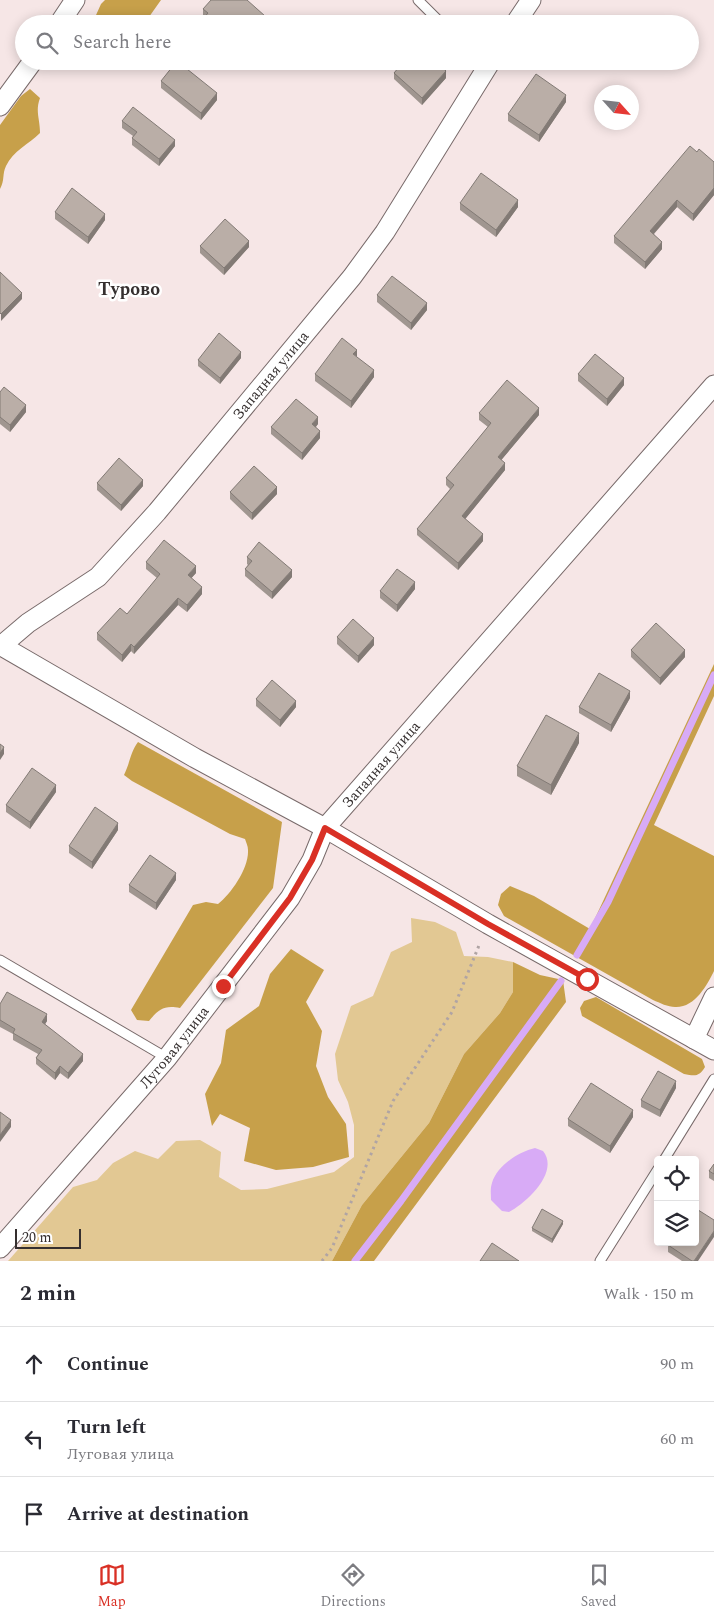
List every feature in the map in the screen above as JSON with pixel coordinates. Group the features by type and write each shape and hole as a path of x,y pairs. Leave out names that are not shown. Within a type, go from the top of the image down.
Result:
{"street":[{"path":"65,15 76,0"},
{"path":"521,15 530,0"},
{"path":"0,106 26,70"},
{"name":"Западная улица","path":"1,646 28,623 98,577 158,512 363,262 385,232 482,70"},
{"name":"Западная улица","path":"325,828 714,385"},
{"path":"1,646 195,758 325,828 488,924 714,1050"},
{"name":"Луговая улица","path":"0,1248 167,1058 290,898 312,860 325,828"},
{"path":"694,1039 714,997"}],"lane":[{"path":"418,0 433,15"},
{"path":"0,960 167,1058"},
{"path":"666,1156 714,1079"},
{"path":"600,1261 654,1175"}],"path":[{"path":"322,1261 332,1248 393,1101 452,1012 488,924"}],"shaded area":[{"path":"105,0 161,0 150,15 96,15"},
{"path":"30,89 40,98 38,111 40,133 9,161 0,189 0,125 21,96"},
{"path":"714,664 714,696 654,825 714,856 714,971 704,989 694,1000 689,1004 672,1007 653,1000 504,916 498,905 501,894 510,886 534,896 590,929"},
{"path":"138,742 282,822 273,888 180,1008 170,1007 162,1009 149,1021 137,1020 131,1010 193,905 206,902 218,904 223,900 238,880 246,865 248,850 245,839 230,834 124,775"},
{"path":"411,918 435,922 456,932 464,956 488,957 513,962 513,992 500,1013 464,1054 429,1123 362,1205 332,1261 8,1261 73,1187 97,1180 113,1163 135,1151 158,1159 176,1141 200,1140 221,1152 219,1177 241,1190 267,1189 334,1172 354,1157 354,1125 348,1102 338,1080 335,1054 351,1006 373,996 391,952 412,942"},
{"path":"291,949 324,970 306,1002 322,1031 316,1066 328,1097 346,1124 349,1157 313,1167 276,1170 244,1161 250,1128 220,1114 212,1126 205,1094 221,1063 226,1030 259,1006 270,974"},
{"path":"513,962 540,975 563,980 566,1002 374,1261 332,1261 362,1205 429,1123 464,1054 500,1013 513,992"},
{"path":"596,997 702,1059 705,1067 701,1073 696,1075 684,1074 582,1016 580,1008 584,1001"},
{"path":"535,1148 543,1151 547,1159 544,1177 539,1186 524,1202 509,1212 502,1211 491,1200 491,1187 498,1171 515,1156"}],"building":[{"path":"211,0 247,0 264,15 206,15 208,13 203,9"},
{"path":"170,70 188,70 217,93 201,113 161,81"},
{"path":"396,70 446,71 422,98 394,73"},
{"path":"536,74 566,95 539,135 508,114"},
{"path":"133,107 175,140 159,159 132,138 137,132 122,121"},
{"path":"690,146 697,152 699,149 714,162 714,188 693,214 677,200 650,231 662,242 645,262 614,236"},
{"path":"481,173 518,200 496,230 460,203"},
{"path":"72,188 105,214 88,237 55,212"},
{"path":"225,219 249,241 224,268 200,246"},
{"path":"0,272 22,293 1,314 0,313"},
{"path":"392,276 427,303 411,323 377,295"},
{"path":"219,333 241,352 220,378 198,360"},
{"path":"342,338 357,350 353,354 374,370 351,401 315,374"},
{"path":"595,354 624,378 607,399 578,374"},
{"path":"507,380 539,408 498,457 505,463 462,516 483,534 458,563 417,529 454,485 446,478 491,423 479,413"},
{"path":"4,387 26,405 10,425 0,417 0,392"},
{"path":"296,399 318,417 312,424 320,431 302,453 271,427"},
{"path":"119,458 143,480 121,505 97,483"},
{"path":"254,466 277,487 252,513 230,492"},
{"path":"164,540 196,566 188,575 202,587 187,605 178,598 134,647 131,644 122,655 97,633 120,608 127,614 160,574 146,562"},
{"path":"259,542 292,570 272,592 245,569 252,561 247,557"},
{"path":"397,569 415,582 397,605 380,591"},
{"path":"353,619 374,638 358,656 337,637"},
{"path":"656,623 685,650 660,678 631,650"},
{"path":"599,673 630,691 611,725 579,707"},
{"path":"272,680 296,701 280,720 256,699"},
{"path":"546,715 579,733 551,785 517,766"},
{"path":"0,744 4,747 0,753"},
{"path":"32,768 56,785 30,822 6,805"},
{"path":"95,807 118,823 92,862 69,846"},
{"path":"150,855 176,873 156,903 129,885"},
{"path":"7,992 47,1014 42,1022 83,1054 68,1073 60,1066 55,1073 36,1058 42,1050 13,1033 15,1029 0,1020 0,1004"},
{"path":"658,1071 676,1081 660,1110 641,1100"},
{"path":"591,1083 633,1110 610,1146 568,1119"},
{"path":"0,1112 11,1120 0,1135"},
{"path":"714,1164 714,1174 709,1171"},
{"path":"542,1209 563,1221 552,1239 532,1228"},
{"path":"699,1211 714,1220 714,1231 694,1261 670,1246 699,1246"},
{"path":"492,1243 519,1261 480,1261"}],"waterway":[{"path":"577,955 608,902 714,675"},
{"path":"355,1261 561,981"}],"district":[{"name":"Турово","path":"129,289"}],"route":[{"path":"223,986 290,898 312,860 325,828 488,924 587,979"}]}
